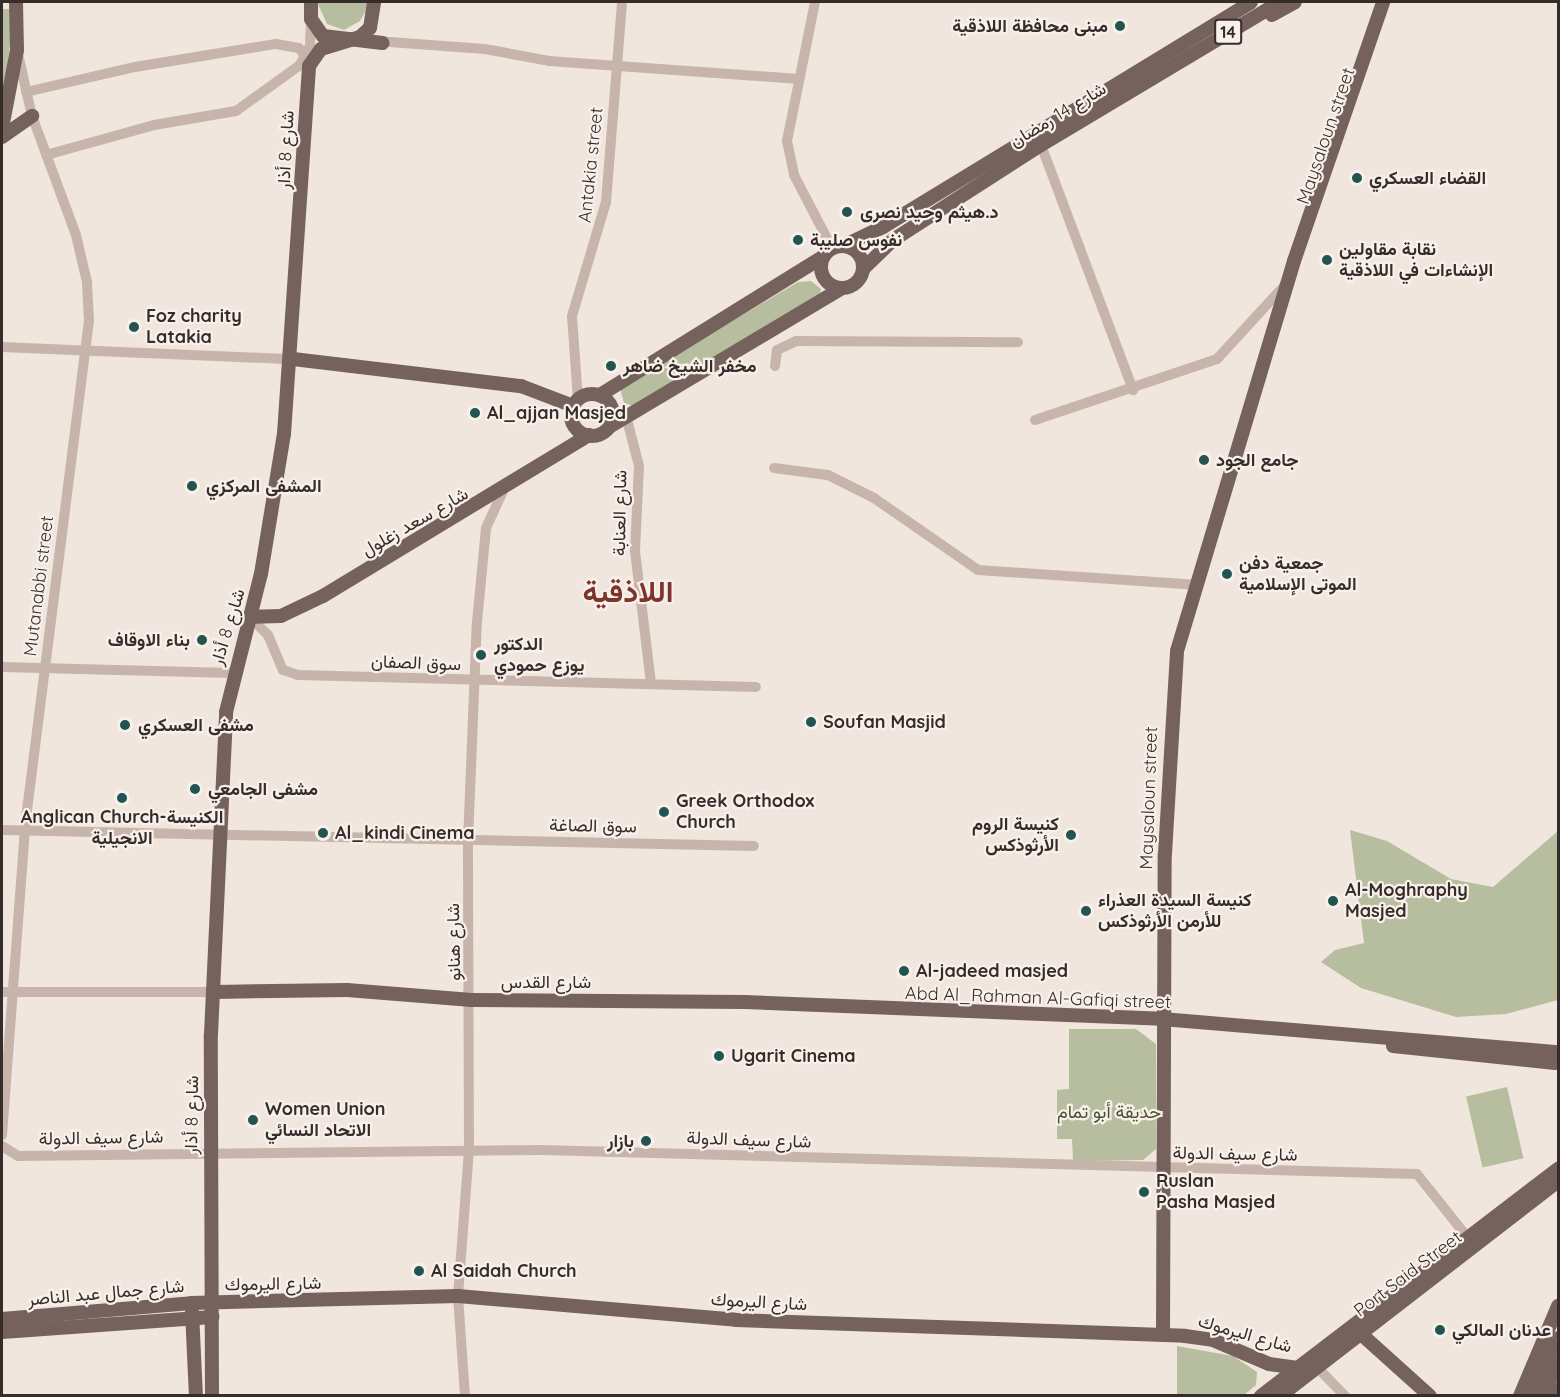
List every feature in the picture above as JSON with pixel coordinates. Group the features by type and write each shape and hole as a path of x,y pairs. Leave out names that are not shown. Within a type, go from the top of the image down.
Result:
{"main road":[{"path":"2,128 17,50 16,2"},
{"path":"311,2 311,19 323,36 344,42 383,43"},
{"path":"308,60 321,49 344,42 370,28 374,2"},
{"path":"1144,75 1164,44 1242,2"},
{"name":"شارع 14 رمضان","path":"863,269 893,240 1041,145 1144,75 1161,52 1251,2"},
{"name":"شارع 14 رمضان","path":"833,250 883,227 1144,75 1175,62 1280,2"},
{"path":"1144,75 1180,69 1295,2"},
{"name":"Maysaloun street","path":"1163,1335 1162,1019 1173,681 1180,636 1198,585 1289,280 1383,2"},
{"name":"Maysaloun street","path":"1289,280 1307,251 1392,2"},
{"name":"شارع 8 أذار","path":"212,1395 211,1151 217,834 232,673 250,617 293,359 308,60"},
{"path":"2,137 32,116"},
{"path":"293,359 521,386 575,403 600,395 833,250 860,256 863,269 853,284 842,288 609,427 589,435 572,421 575,403"},
{"path":"833,250 823,278 842,288"},
{"path":"600,395 611,405 609,427"},
{"name":"شارع سعد زغلول","path":"250,617 281,616 323,596 503,491 589,435"},
{"name":"شارع القدس","path":"213,992 347,990 472,999 745,1002"},
{"name":"Abd Al_Rahman Al-Gafiqi street","path":"745,1002 1162,1019 1329,1034 1384,1046 1557,1057"},
{"path":"1262,1395 1558,1169"},
{"name":"Port Said Street","path":"1280,1395 1558,1181"},
{"name":"شارع اليرموك","path":"212,1310 458,1296 736,1320 1163,1335 1213,1340 1269,1364 1298,1368"},
{"path":"191,1304 196,1395"},
{"name":"شارع جمال عبد الناصر","path":"2,1319 191,1304 212,1310"},
{"path":"1520,1395 1558,1306"},
{"name":"شارع جمال عبد الناصر","path":"2,1332 192,1318 212,1310"},
{"path":"1360,1333 1431,1395"},
{"path":"1531,1395 1558,1338"},
{"path":"1543,1395 1558,1364"},
{"path":"1556,1395 1558,1390"}],"street":[{"name":"Antakia street","path":"575,403 572,316 601,228 622,2"},
{"path":"815,2 786,128 789,156 833,250"},
{"path":"46,155 154,124 236,111 283,81 308,60 311,19"},
{"path":"370,28 383,43 799,79"},
{"path":"26,92 135,67 276,44 308,60"},
{"name":"Mutanabbi street","path":"2,1135 15,993 26,830 84,351 87,282 32,116 17,50"},
{"path":"1041,145 1133,390"},
{"path":"1035,420 1133,390 1217,359 1289,280"},
{"path":"775,366 777,350 796,341 1018,342"},
{"path":"2,348 293,359"},
{"name":"شارع العنابة","path":"626,416 639,466 635,550 651,683"},
{"path":"774,468 828,475 874,498 978,570 1198,585"},
{"name":"شارع هنانو","path":"465,1395 458,1296 468,1151 472,999 468,842 483,545 492,509 503,491"},
{"name":"سوق الصفان","path":"250,617 268,635 288,674 475,682 651,683 756,687"},
{"path":"2,667 232,673"},
{"name":"سوق الصاغة","path":"2,830 468,842 754,846"},
{"path":"2,992 213,992"},
{"name":"شارع سيف الدولة","path":"2,1146 18,1156 211,1151 468,1151 741,1155 1163,1169 1417,1174 1468,1238"},
{"path":"1316,1366 1345,1395"}],"green space":[{"path":"317,2 368,2 368,7 360,21 344,30 327,24"},
{"path":"2,9 10,9 10,44 2,114"},
{"path":"811,281 821,289 818,303 637,407 624,403 620,388 798,282"},
{"path":"1350,830 1387,841 1451,879 1493,887 1558,831 1558,1000 1506,1014 1456,1017 1361,988 1321,962 1335,950 1364,943"},
{"name":"حديقة أبو تمام","path":"1069,1029 1136,1029 1156,1044 1156,1149 1143,1160 1073,1161 1072,1139 1057,1139 1057,1090 1069,1089"},
{"path":"1507,1087 1523,1158 1482,1168 1466,1096"},
{"path":"1177,1346 1233,1356 1257,1372 1256,1385 1244,1395 1177,1396"}],"place":[{"name":"مبنى محافظة اللاذقية","path":"1120,26"},
{"name":"القضاء العسكري","path":"1357,178"},
{"name":"د.هيثم وحيد نصرى","path":"847,212"},
{"name":"نفوس صليبة","path":"798,240"},
{"name":"نقابة مقاولين الإنشاءات في اللاذقية","path":"1327,260"},
{"name":"Foz charity Latakia","path":"134,327"},
{"name":"مخفر الشيخ ضاهر","path":"611,366"},
{"name":"Al_ajjan Masjed","path":"475,413"},
{"name":"جامع الجود","path":"1204,460"},
{"name":"المشفى المركزي","path":"192,486"},
{"name":"جمعية دفن الموتى الإسلامية","path":"1227,574"},
{"name":"بناء الاوقاف","path":"202,640"},
{"name":"الدكتور يوزع حمودي","path":"481,655"},
{"name":"Soufan Masjid","path":"811,722"},
{"name":"مشفى العسكري","path":"125,725"},
{"name":"مشفى الجامعي","path":"195,789"},
{"name":"Anglican Church-الكنيسة الانجيلية","path":"122,798"},
{"name":"Greek Orthodox Church","path":"664,812"},
{"name":"Al_kindi Cinema","path":"323,833"},
{"name":"كنيسة الروم الأرثوذكس","path":"1071,835"},
{"name":"Al-Moghraphy Masjed","path":"1333,901"},
{"name":"كنيسة السيدة العذراء للأرمن الأرثوذكس","path":"1086,911"},
{"name":"Al-jadeed masjed","path":"904,971"},
{"name":"Ugarit Cinema","path":"719,1056"},
{"name":"Women Union الاتحاد النسائي","path":"253,1120"},
{"name":"بازار","path":"646,1141"},
{"name":"Ruslan Pasha Masjed","path":"1144,1192"},
{"name":"Al Saidah Church","path":"419,1271"},
{"name":"عدنان المالكي","path":"1440,1330"}],"district":[{"name":"اللاذقية","path":"628,591"}]}
